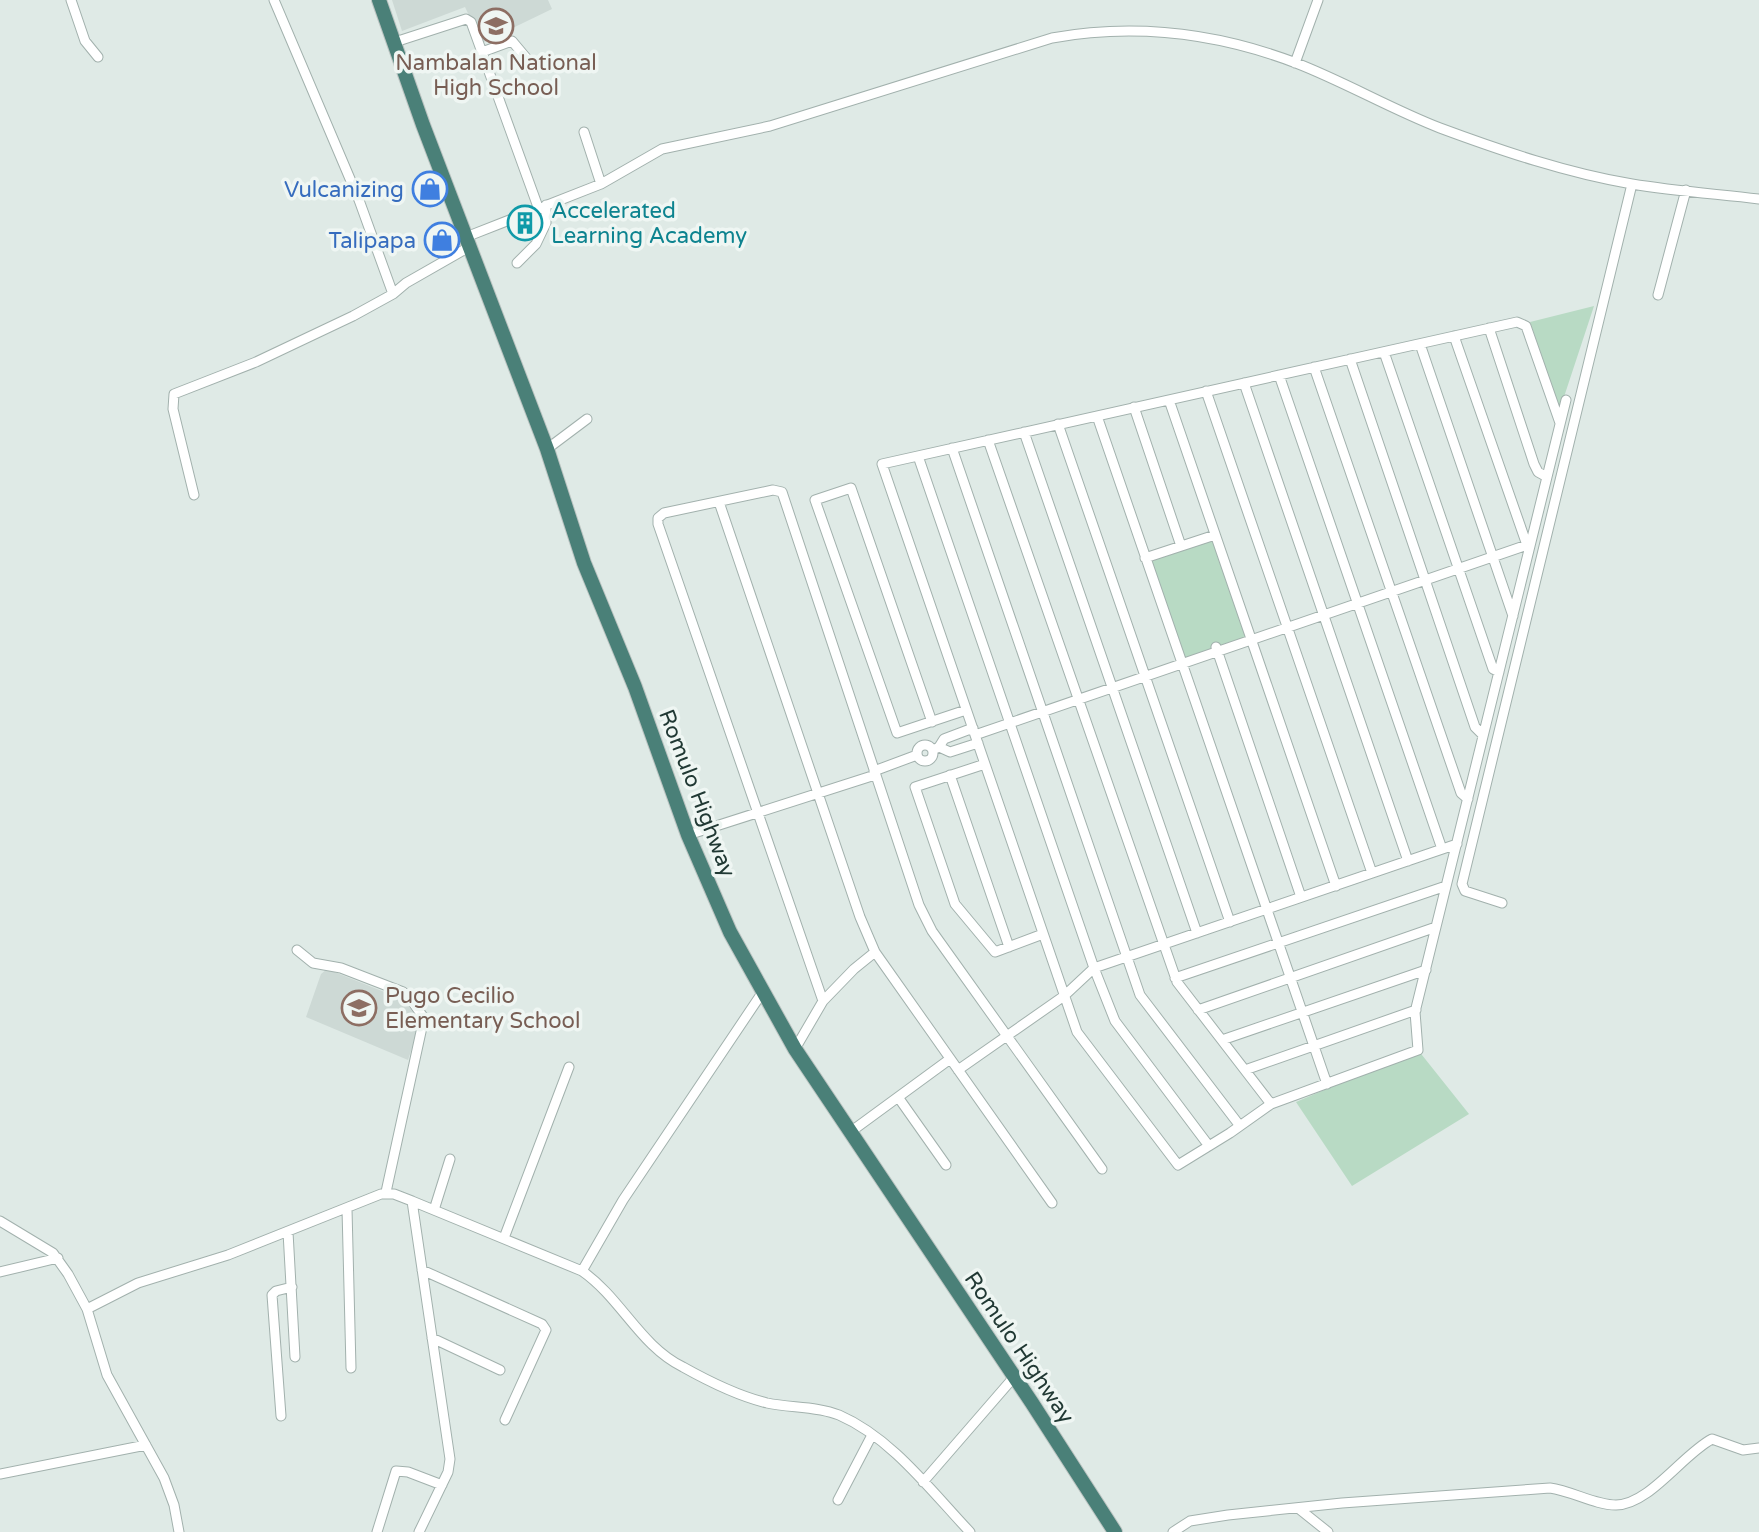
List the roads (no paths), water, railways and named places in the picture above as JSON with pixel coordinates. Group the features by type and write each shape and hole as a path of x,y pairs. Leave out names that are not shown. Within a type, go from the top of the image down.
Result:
{"highway":[{"name":"Romulo Highway","path":"379,0 547,449 584,563 635,687 688,835 725,920 795,1049 1115,1532"}],"street":[{"path":"71,0 85,41 98,57"},
{"path":"274,0 353,186 393,294"},
{"path":"1295,63 1318,0"},
{"path":"395,42 466,19 471,22 546,223 536,244 517,263"},
{"path":"194,495 173,409 174,394 256,362 393,294 467,242 542,206 601,184 662,149 770,126 1052,38 1123,29 1183,33 1251,48 1295,63 1439,128 1535,160 1632,184 1759,199"},
{"path":"482,52 512,41 533,66"},
{"path":"584,132 601,184"},
{"path":"1502,903 1465,891 1462,884 1632,184"},
{"path":"1658,295 1686,190"},
{"path":"1560,423 1526,326 1517,322 882,464 1081,1039 1178,1165 1271,1104 1418,1050 1416,1010 1566,400"},
{"path":"1489,328 1534,464 1538,472 1547,477"},
{"path":"1454,336 1529,547"},
{"path":"1420,344 1513,616"},
{"path":"1384,352 1493,669 1499,672"},
{"path":"1350,359 1475,727 1483,735"},
{"path":"1314,367 1461,793 1468,799"},
{"path":"1279,375 1442,849"},
{"path":"1244,383 1408,861"},
{"path":"1206,391 1372,873"},
{"path":"1169,400 1336,886"},
{"path":"1134,407 1181,546"},
{"path":"1097,416 1327,1084"},
{"path":"547,449 587,419"},
{"path":"1058,424 1230,922"},
{"path":"1024,432 1197,933"},
{"path":"988,440 1175,978 1271,1104"},
{"path":"952,448 1140,995 1240,1126"},
{"path":"918,456 1115,1021 1209,1146"},
{"path":"932,722 851,488 815,500 897,733 932,722 966,710"},
{"path":"823,1001 657,520 664,513 773,490 782,492 926,920 1102,1169"},
{"path":"719,502 817,793 875,952 1052,1203"},
{"path":"1145,558 1215,535"},
{"path":"688,835 875,773 917,755 927,761 944,739 975,735 1146,677 1217,649 1529,547"},
{"path":"1217,649 1301,897"},
{"path":"936,748 950,752 975,735"},
{"path":"985,764 915,787 955,904 995,952 1043,934"},
{"path":"950,775 1009,947"},
{"path":"958,1070 1064,996 1094,968 1457,844"},
{"path":"1175,978 1446,886"},
{"path":"1198,1010 1436,927"},
{"path":"297,950 313,963 341,968 406,994 424,1018 386,1192"},
{"path":"795,1049 823,1001 875,952"},
{"path":"1222,1040 1426,970"},
{"path":"582,1271 623,1200 762,993"},
{"path":"1245,1070 1416,1010"},
{"path":"849,1133 950,1059"},
{"path":"504,1238 569,1067"},
{"path":"898,1097 946,1165"},
{"path":"434,1210 450,1159"},
{"path":"87,1309 138,1283 228,1255 386,1192 582,1271 603,1288 653,1346 681,1367 760,1401 838,1415 872,1435 923,1482 970,1532"},
{"path":"412,1201 450,1459 442,1485 419,1532"},
{"path":"347,1209 351,1368"},
{"path":"0,1221 58,1258 87,1309 107,1375 164,1478 174,1505 179,1532"},
{"path":"288,1232 295,1357"},
{"path":"0,1272 58,1258"},
{"path":"422,1270 542,1324 546,1330 505,1420"},
{"path":"281,1416 272,1295 292,1287"},
{"path":"432,1338 500,1370"},
{"path":"923,1482 1014,1377"},
{"path":"838,1500 872,1435"},
{"path":"1173,1532 1190,1521 1202,1518 1550,1488 1612,1505 1624,1504 1643,1495 1712,1439 1743,1450 1759,1448"},
{"path":"0,1474 146,1445"},
{"path":"377,1532 396,1471 408,1472 442,1485"},
{"path":"1298,1508 1328,1532"}],"place":[{"name":"Nambalan National High School","path":"496,26"},
{"name":"Vulcanizing","path":"430,189"},
{"name":"Accelerated Learning Academy","path":"525,223"},
{"name":"Talipapa","path":"442,240"},
{"name":"Pugo Cecilio Elementary School","path":"359,1008"}]}
